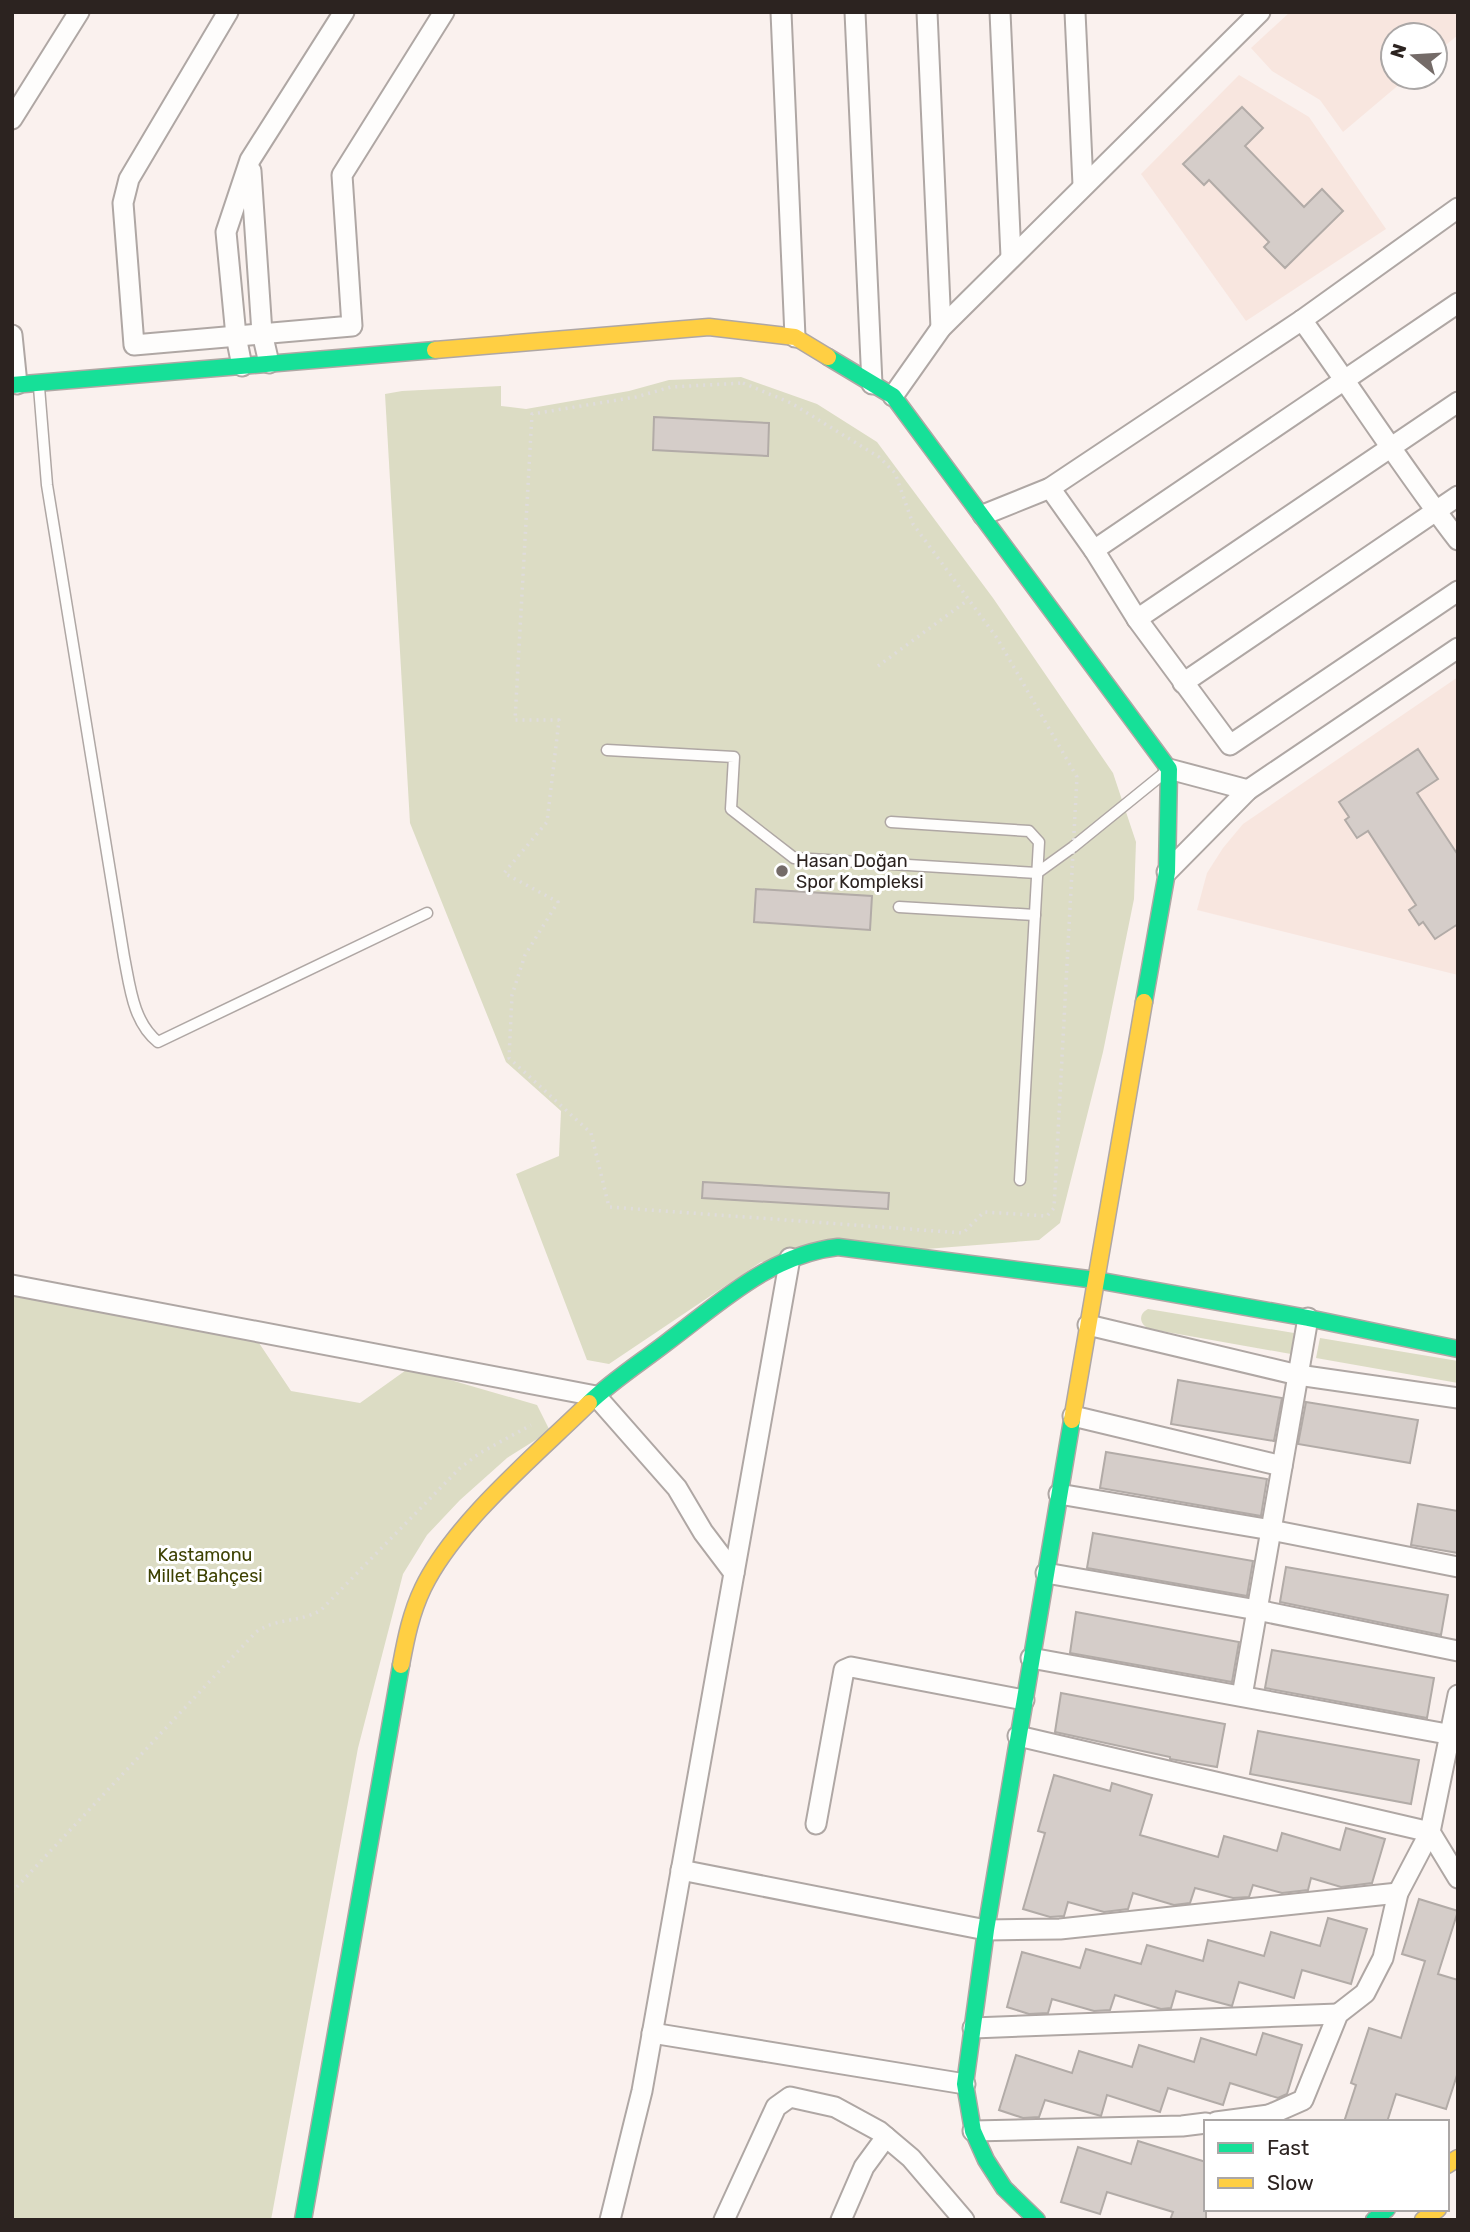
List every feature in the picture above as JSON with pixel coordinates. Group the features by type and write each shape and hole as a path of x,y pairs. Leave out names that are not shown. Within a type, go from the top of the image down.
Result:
{"street":[{"path":"12,119 79,12"},
{"path":"228,12 129,179 123,203 134,345 352,326 342,175 444,12"},
{"path":"242,366 236,336 226,232 250,160 344,12"},
{"path":"781,12 795,338"},
{"path":"855,12 872,384"},
{"path":"927,12 941,328"},
{"path":"1000,12 1011,257"},
{"path":"1075,12 1083,185"},
{"path":"893,396 941,328 1260,12"},
{"path":"250,160 262,333 269,363"},
{"path":"983,515 1050,488 1302,320 1458,208"},
{"path":"230,274 258,272"},
{"path":"1094,550 1458,303"},
{"path":"1302,320 1345,379 1389,448 1458,540"},
{"path":"12,335 14,384 709,327 795,338 893,396 1169,769 1167,872 1031,1658 986,1930 965,2084 973,2132 1004,2188 1037,2220"},
{"path":"1137,619 1458,402"},
{"path":"1050,488 1094,550 1137,619 1230,745 1458,591"},
{"path":"1183,683 1458,496"},
{"path":"1167,872 1248,790 1458,648"},
{"path":"1169,769 1248,790"},
{"path":"303,2220 408,1626 424,1586 472,1518 596,1396 752,1278 790,1258 813,1250 838,1247 1096,1280 1308,1318 1458,1349"},
{"path":"610,2220 642,2091 790,1258"},
{"path":"12,1285 596,1396 677,1488 703,1532 734,1573"},
{"path":"1242,1696 1308,1318"},
{"path":"1088,1325 1298,1375 1458,1398"},
{"path":"1073,1416 1282,1466"},
{"path":"1059,1494 1271,1530 1458,1567"},
{"path":"1046,1573 1257,1610 1458,1651"},
{"path":"1031,1658 1454,1736"},
{"path":"816,1825 844,1670 851,1667 1024,1700"},
{"path":"1242,2120 1268,2118 1304,2100 1338,2014 1365,1993 1383,1958 1398,1893 1430,1832 1454,1736 1458,1695"},
{"path":"1018,1736 1430,1832 1458,1878"},
{"path":"681,1870 986,1930 1060,1929 1398,1893"},
{"path":"973,2028 1338,2014"},
{"path":"652,2033 965,2084"},
{"path":"724,2220 776,2107 790,2097 835,2107 886,2137 911,2158 964,2220"},
{"path":"973,2132 1204,2123"},
{"path":"841,2220 864,2167 886,2137"}],"lane":[{"path":"38,383 47,485 122,944 134,1004 145,1032 158,1042 427,913"},
{"path":"607,750 734,757 731,809 794,858 1037,873 1169,769"},
{"path":"891,822 1029,831 1039,842 1020,1180"},
{"path":"898,906 1035,915"}],"path":[{"path":"878,666 968,600"},
{"path":"12,1892 256,1632 274,1622 309,1617 321,1610 460,1468 480,1453 539,1420"}],"shaded area":[{"path":"1290,12 1458,12 1458,35 1449,42 1449,21 1379,21 1379,91 1391,91 1343,132 1320,100 1272,71 1251,48"},
{"path":"1239,75 1309,117 1386,229 1246,321 1141,174"},
{"path":"1458,677 1458,975 1197,910 1207,873 1243,824"}],"green space":[{"name":"Hasan Doğan Spor Kompleksi","path":"741,377 817,404 877,442 993,598 1113,773 1136,842 1134,899 1103,1052 1060,1223 1039,1240 761,1262 609,1364 587,1360 516,1174 559,1156 561,1111 506,1062 410,823 385,394 501,386 501,406 526,409 629,391 669,380"},
{"name":"Kastamonu Millet Bahçesi","path":"12,1294 253,1334 291,1391 360,1403 409,1368 537,1405 550,1431 507,1458 460,1500 427,1535 403,1574 358,1748 271,2220 12,2220"},
{"path":"1148,1309 1294,1333 1291,1354 1150,1329 1141,1319"},
{"path":"1320,1338 1458,1361 1458,1383 1316,1358"}],"building":[{"path":"1242,107 1263,128 1245,146 1304,207 1322,189 1343,211 1285,268 1264,247 1269,242 1209,180 1204,185 1183,164"},
{"path":"654,417 769,423 768,456 653,450"},
{"path":"1418,749 1438,779 1417,793 1458,855 1458,924 1435,939 1423,922 1419,925 1409,910 1416,905 1368,831 1357,838 1345,820 1349,817 1339,802"},
{"path":"756,889 872,896 870,930 754,922"},
{"path":"703,1182 889,1193 888,1209 702,1198"},
{"path":"1178,1380 1282,1398 1274,1441 1171,1424"},
{"path":"1306,1402 1418,1420 1410,1463 1298,1444"},
{"path":"1106,1452 1267,1479 1261,1516 1100,1488"},
{"path":"1418,1504 1458,1511 1458,1553 1411,1545"},
{"path":"1093,1533 1253,1561 1247,1596 1087,1568"},
{"path":"1286,1567 1448,1595 1441,1635 1280,1602"},
{"path":"1076,1612 1239,1642 1232,1682 1070,1653"},
{"path":"1272,1650 1434,1678 1427,1718 1265,1688"},
{"path":"1061,1693 1225,1724 1217,1767 1170,1759 1055,1732"},
{"path":"1258,1731 1419,1760 1411,1804 1250,1774"},
{"path":"1054,1775 1110,1791 1112,1783 1152,1795 1140,1835 1218,1857 1224,1836 1277,1851 1282,1833 1340,1850 1346,1828 1385,1839 1372,1883 1341,1887 1311,1878 1308,1890 1282,1893 1253,1885 1249,1897 1233,1898 1195,1888 1190,1903 1174,1905 1133,1893 1128,1909 1104,1912 1068,1902 1064,1916 1050,1917 1023,1909 1045,1833 1038,1831"},
{"path":"1419,1899 1458,1911 1438,1974 1458,1980 1458,2072 1446,2109 1396,2094 1388,2120 1345,2120 1356,2085 1351,2083 1369,2028 1401,2038 1425,1961 1402,1954"},
{"path":"1328,1918 1367,1929 1351,1984 1302,1970 1294,1998 1239,1982 1232,2006 1176,1991 1171,2008 1161,2009 1115,1995 1110,2010 1094,2011 1052,1999 1048,2013 1029,2014 1007,2007 1022,1952 1080,1968 1086,1949 1141,1964 1147,1945 1203,1961 1208,1940 1264,1956 1271,1932 1320,1946"},
{"path":"1263,2033 1302,2045 1287,2094 1278,2098 1230,2083 1223,2105 1168,2088 1160,2112 1107,2095 1101,2116 1045,2100 1039,2117 1023,2118 999,2110 1016,2055 1072,2073 1079,2051 1132,2067 1139,2045 1194,2062 1201,2038 1256,2055"},
{"path":"1138,2141 1204,2161 1206,2220 1170,2220 1173,2212 1107,2192 1100,2214 1061,2202 1078,2147 1131,2164"}],"traffic: fast":[{"path":"12,385 435,350"},
{"path":"828,357 893,396 1169,769 1167,872 1144,1002"},
{"path":"589,1403 746,1283 790,1260 838,1247 1096,1280 1308,1318 1458,1349"},
{"path":"1037,2220 1004,2188 986,2160 973,2131 965,2084 986,1930 1072,1420"},
{"path":"303,2220 401,1665"},
{"path":"1374,2220 1385,2211"}],"traffic: slow":[{"path":"435,350 709,327 795,337 828,357"},
{"path":"1072,1420 1144,1002"},
{"path":"401,1665 415,1607 437,1563 498,1490 589,1403"},
{"path":"1449,2164 1458,2158"},
{"path":"1423,2220 1435,2211"}],"place":[{"name":"Hasan Doğan Spor Kompleksi","path":"782,871"}]}
